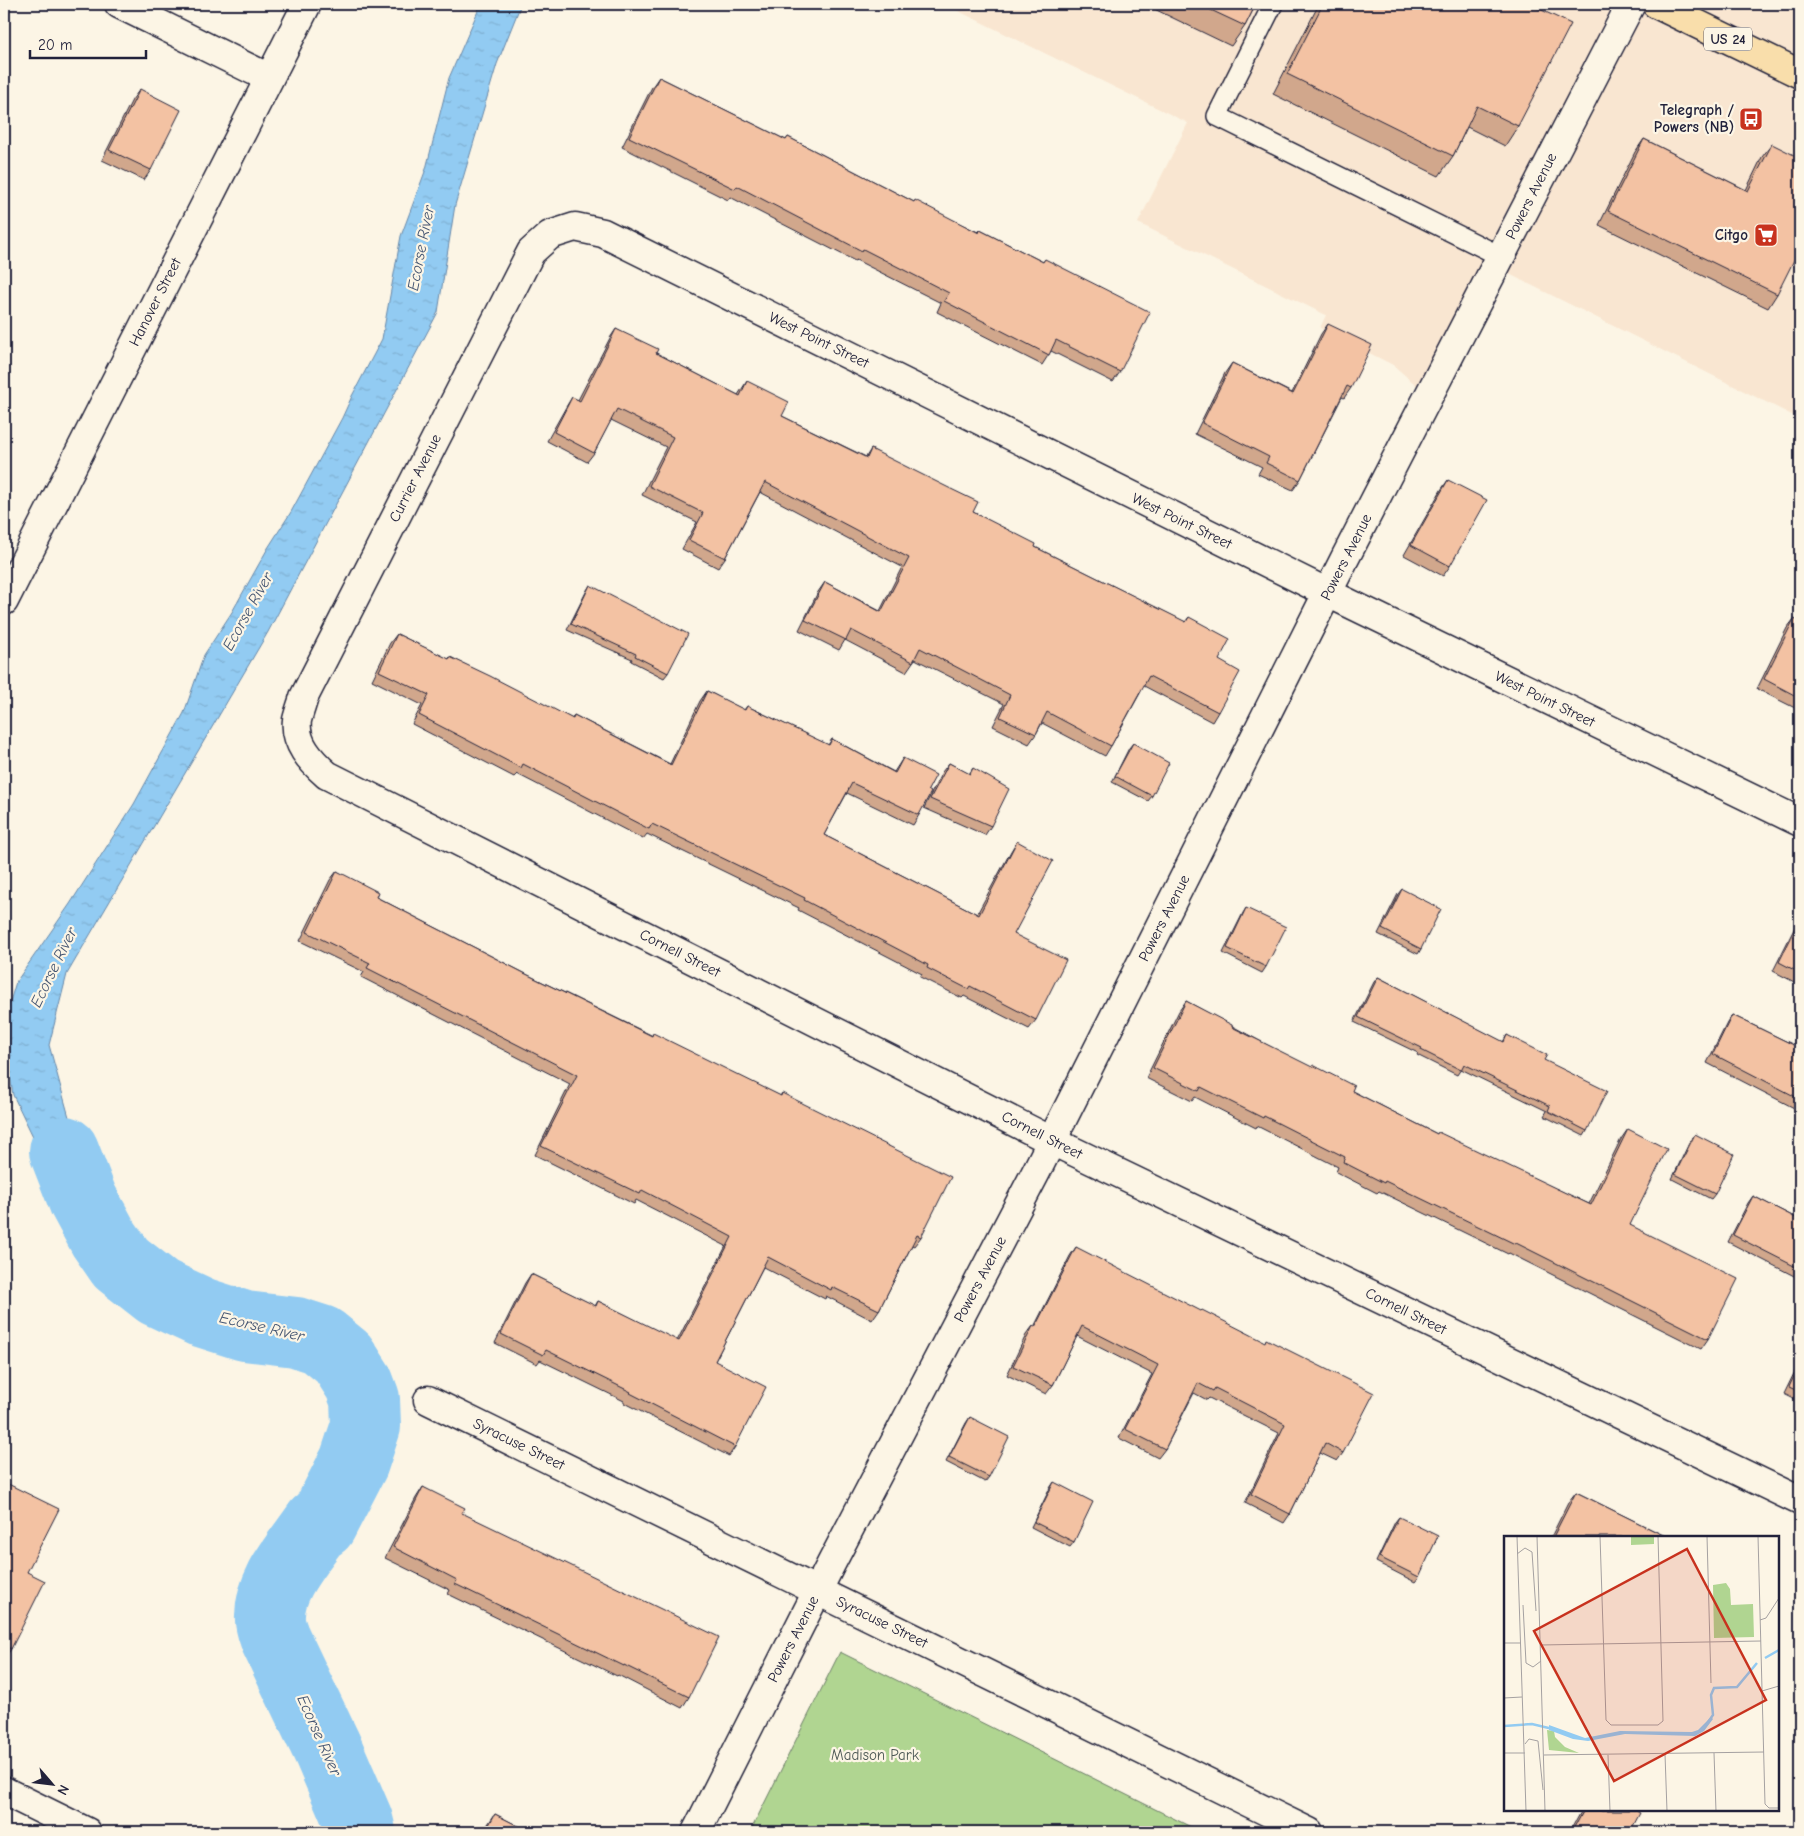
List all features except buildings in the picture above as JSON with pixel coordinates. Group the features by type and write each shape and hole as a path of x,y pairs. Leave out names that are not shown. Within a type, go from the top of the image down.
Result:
{"main road":[{"name":"US 24","path":"1656,4 1800,74"}],"street":[{"path":"119,4 268,78"},
{"name":"Hanover Street","path":"4,600 307,4"},
{"name":"Powers Avenue","path":"696,1832 818,1591 1052,1141 1328,593 1631,4"},
{"name":"West Point Street","path":"562,231 575,227 603,232 1328,593 1800,822"},
{"name":"Currier Avenue","path":"300,743 297,722 304,697 531,252 550,235 562,231"},
{"name":"Cornell Street","path":"300,743 311,761 327,775 1052,1141 1800,1501"},
{"name":"Syracuse Street","path":"428,1400 1309,1832"},
{"path":"4,1791 87,1832"}],"lane":[{"path":"1273,4 1217,116 1500,256"}],"shaded area":[{"path":"944,4 1800,4 1800,419 1495,267 1429,396 1393,365 1320,328 1326,315 1138,223 1188,123"}],"green space":[{"name":"Madison Park","path":"840,1652 1201,1832 750,1832"}],"water":[{"path":"481,4 521,4 497,64 455,205 438,312 268,632 67,974 49,1045 82,1164 112,1232 86,1250 79,1242 55,1182 13,1095 4,1038 4,1021 16,982 70,904 134,804 184,713 204,655 232,612 268,548 291,512 382,339 401,236 426,169 449,78"}],"waterway":[{"name":"Ecorse River","path":"64,1151 83,1200 103,1237 121,1263 158,1292 201,1312 245,1326 296,1332 321,1340 343,1358 359,1383 365,1399 366,1426 354,1462 322,1524 318,1524 279,1581 274,1594 270,1620 275,1639 327,1748 358,1820 361,1832"}],"place":[{"name":"Telegraph / Powers (NB)","path":"1751,119"},
{"name":"Citgo","path":"1766,235"}]}
